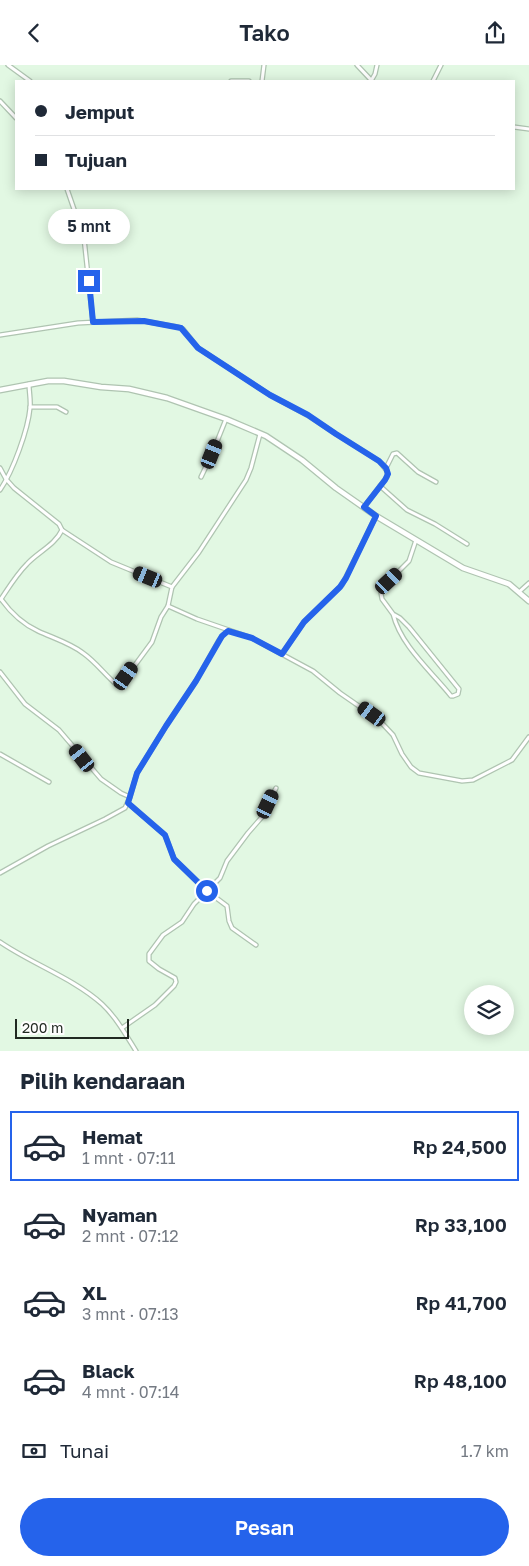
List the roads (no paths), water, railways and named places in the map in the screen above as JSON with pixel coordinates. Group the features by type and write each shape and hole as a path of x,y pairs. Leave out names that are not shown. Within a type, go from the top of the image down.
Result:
{"street":[{"path":"8,65 29,80"},
{"path":"262,80 264,65"},
{"path":"357,65 371,80"},
{"path":"372,80 377,65"},
{"path":"434,80 441,65"},
{"path":"0,101 15,117"},
{"path":"515,127 529,129"},
{"path":"66,190 84,238 93,322"},
{"path":"0,335 93,322 144,321 181,328 198,348 270,395 308,415 379,461 386,468 388,477 364,507"},
{"path":"0,390 48,381 64,381 129,389 167,398 226,419 275,441 376,516 463,568 506,582 529,601"},
{"path":"1,487 24,437 30,407 29,384"},
{"path":"30,407 57,407 66,412"},
{"path":"201,477 226,419"},
{"path":"62,530 51,544 27,564 0,599 14,615 27,625 84,653 118,685 124,680 152,642 161,617 168,606 172,587 199,552 246,480 260,433"},
{"path":"386,468 393,454 397,453 418,471 436,482"},
{"path":"0,469 14,488 59,524 62,530 116,564 172,587"},
{"path":"380,486 407,510 436,524 467,544"},
{"path":"282,654 304,622 342,585 376,516"},
{"path":"392,614 400,618 409,627 458,687 458,694 451,696 409,646 400,634 392,614 382,599 382,590 407,563 416,540"},
{"path":"519,591 529,583"},
{"path":"168,606 228,631 252,638 312,671 379,720 393,735 411,767 419,773 462,781 473,780 512,761 529,737"},
{"path":"0,873 64,837 125,808 137,773 196,681 219,640 228,631"},
{"path":"0,672 25,704 59,730 101,779 130,797"},
{"path":"0,754 49,782"},
{"path":"122,1028 155,1005 174,986 175,978 149,961 149,953 163,935 182,922 194,903 220,878 227,861 262,817 276,788"},
{"path":"128,803 165,835 174,859 207,891 227,906 232,928 256,945"},
{"path":"0,942 86,991 103,1006 122,1028 136,1051"}]}
